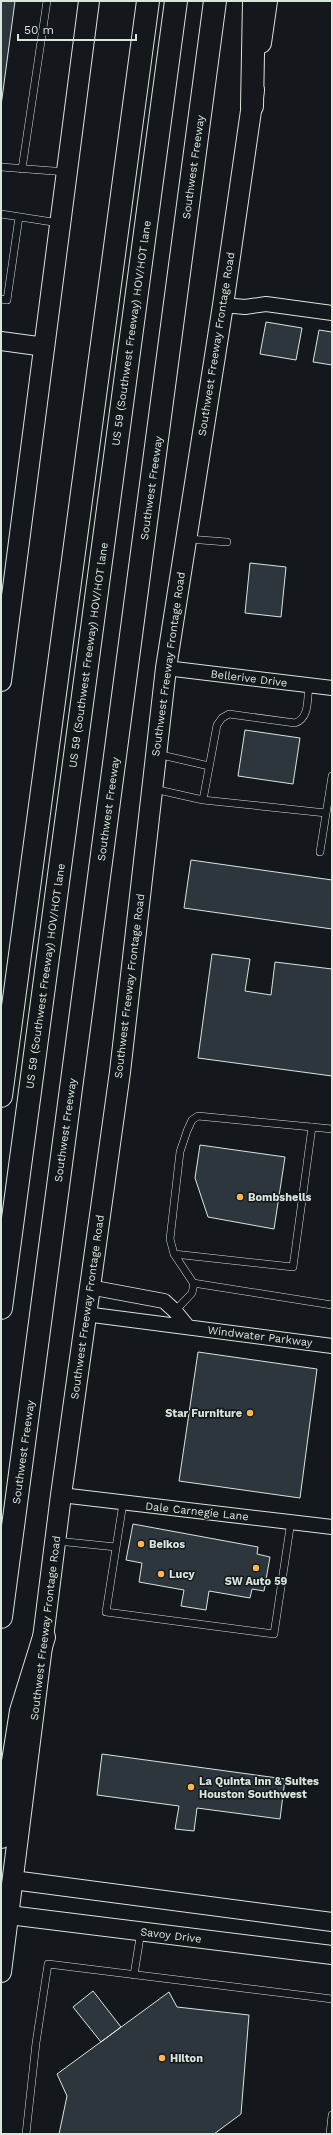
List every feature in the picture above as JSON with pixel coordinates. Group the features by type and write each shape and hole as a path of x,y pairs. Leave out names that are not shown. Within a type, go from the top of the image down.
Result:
{"highway":[{"path":"1,1096 148,1"},
{"name":"US 59 (Southwest Freeway) HOV/HOT lane","path":"1,1308 176,1"},
{"name":"Southwest Freeway","path":"1,1617 216,1"},
{"path":"252,106 254,1"},
{"path":"1,1837 21,1711 44,1637"}],"main road":[{"path":"1,681 90,1"},
{"name":"Southwest Freeway Frontage Road","path":"1,1972 14,1880 61,1495 85,1314 120,1072 166,668 223,304 267,1"}],"street":[{"path":"223,304 245,308 266,304 332,313"},
{"path":"1,341 45,347"},
{"name":"Bellerive Drive","path":"166,668 332,688"},
{"path":"89,1287 164,1301 175,1311 188,1327"},
{"name":"Windwater Parkway","path":"85,1314 332,1346"},
{"name":"Dale Carnegie Lane","path":"61,1495 332,1527"},
{"path":"14,1880 332,1922"},
{"name":"Savoy Drive","path":"9,1914 332,1955"}],"lane":[{"path":"22,169 47,1"},
{"path":"1,167 68,172"},
{"path":"1,214 61,223"},
{"path":"1,299 7,300 4,292 19,217"},
{"path":"186,538 227,542"},
{"path":"203,800 217,725 222,718 229,714 295,723 301,721 305,715 309,685"},
{"path":"156,753 209,766"},
{"path":"320,852 332,776"},
{"path":"152,789 203,800 326,813"},
{"path":"175,1311 192,1293 193,1283 174,1254 170,1238 180,1152 192,1120 198,1116 332,1129"},
{"path":"174,1254 293,1267 312,1127"},
{"path":"193,1283 332,1305"},
{"path":"123,1502 106,1612 274,1634 291,1521"},
{"path":"55,1541 116,1547"},
{"path":"134,1974 141,1931"},
{"path":"26,2134 36,2043 48,1964 332,1999"},
{"path":"330,2134 332,2115"}],"building":[{"path":"1,1 15,1 1,106"},
{"path":"266,322 302,328 296,360 260,354"},
{"path":"319,330 332,332 332,365 313,362"},
{"path":"250,563 286,567 281,617 245,613"},
{"path":"245,730 300,738 293,784 238,776"},
{"path":"191,860 332,880 332,929 184,908"},
{"path":"212,954 250,959 245,991 271,995 275,962 332,969 332,1076 198,1058"},
{"name":"Bombshells","path":"200,1145 285,1157 274,1229 208,1217 195,1178"},
{"name":"Star Furniture","path":"198,1352 317,1369 300,1498 179,1481"},
{"path":"133,1524 258,1547 257,1554 270,1557 264,1591 252,1589 250,1598 209,1591 206,1610 181,1606 184,1590 139,1582 142,1563 126,1560"},
{"name":"La Quinta Inn & Suites Houston Southwest","path":"102,1754 285,1779 280,1819 197,1808 194,1831 175,1829 179,1806 97,1795"},
{"path":"93,1991 121,2027 101,2042 73,2007"},
{"name":"Hilton","path":"169,1992 177,2007 249,2015 241,2114 214,2134 59,2134 67,2096 57,2074"}],"place":[{"name":"Bombshells","path":"240,1197"},
{"name":"Star Furniture","path":"250,1413"},
{"name":"Beikos","path":"141,1544"},
{"name":"SW Auto 59","path":"256,1568"},
{"name":"Lucy","path":"161,1574"},
{"name":"La Quinta Inn & Suites Houston Southwest","path":"191,1787"},
{"name":"Hilton","path":"162,2058"}]}
